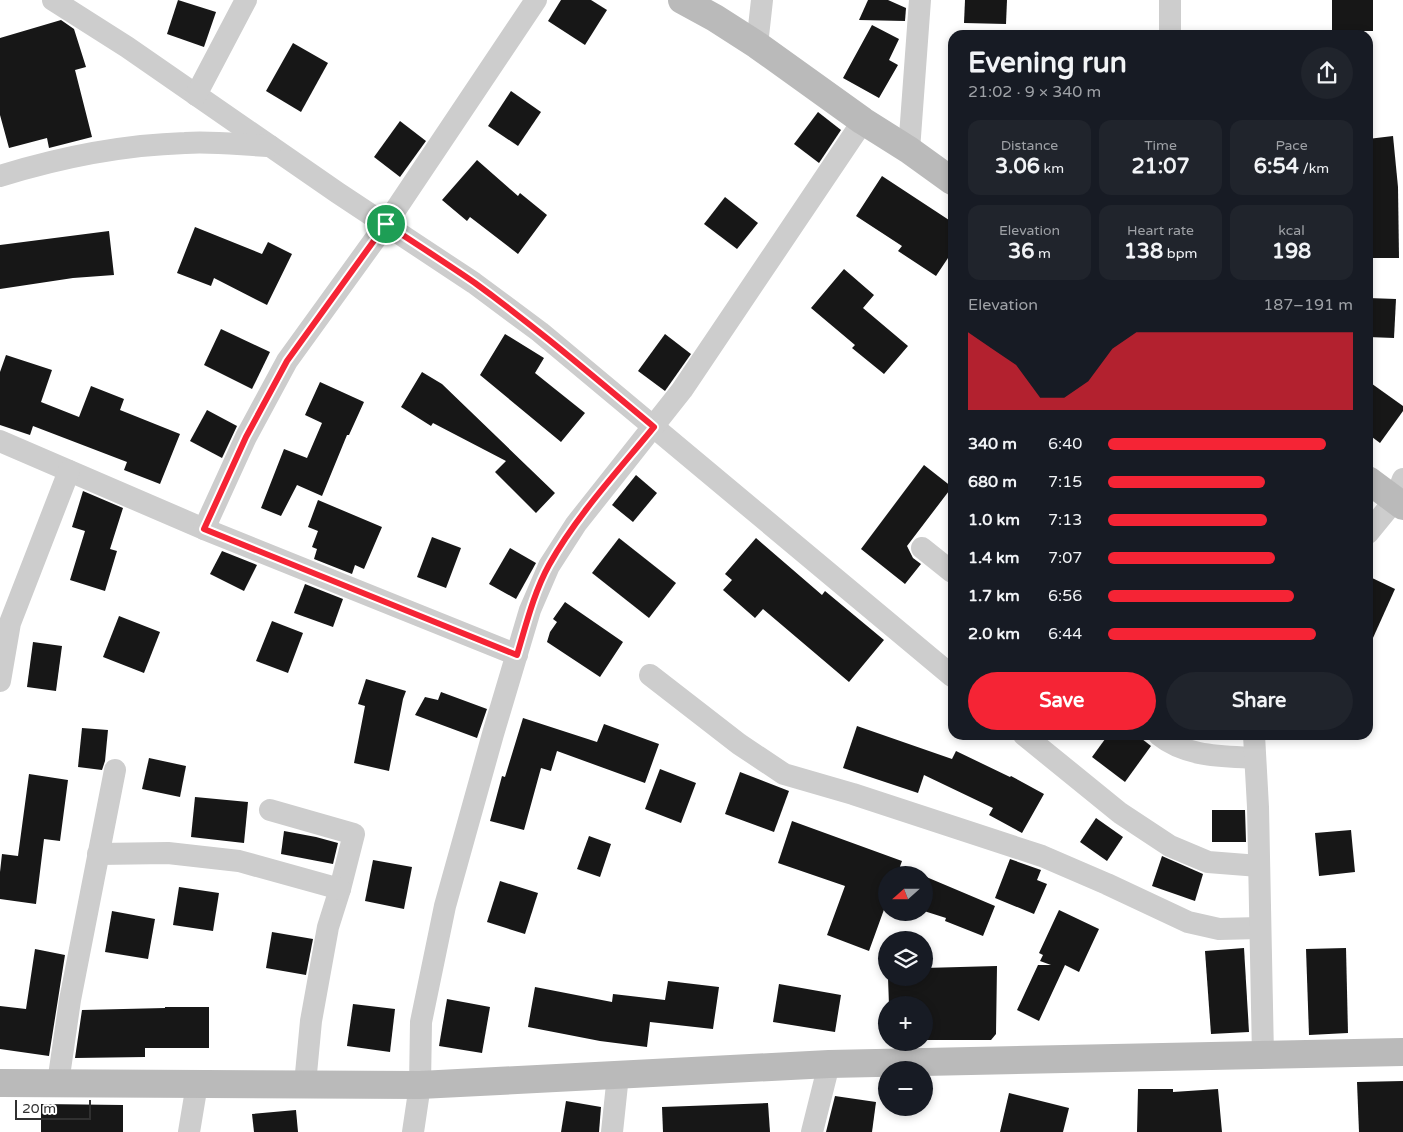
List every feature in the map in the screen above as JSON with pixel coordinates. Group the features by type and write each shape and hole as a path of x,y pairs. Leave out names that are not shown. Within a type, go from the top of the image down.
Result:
{"street":[{"path":"53,0 474,283 518,316 948,673"},
{"path":"196,95 246,0"},
{"path":"204,529 246,437 287,361 386,224 536,0"},
{"path":"682,0 715,18 757,45 863,121 910,150 948,178"},
{"path":"757,45 762,0"},
{"path":"910,150 920,0"},
{"path":"1170,0 1170,30"},
{"path":"413,1132 420,1085 421,1022 445,906 530,610 549,566 576,524 682,390 863,121"},
{"path":"0,176 34,165 107,151 186,143 270,146"},
{"path":"0,441 204,529 517,655"},
{"path":"0,681 10,624 69,471"},
{"path":"1373,482 1400,495 1373,527"},
{"path":"922,548 948,569"},
{"path":"650,675 738,744 784,774 853,794 1042,856 1108,884 1188,922 1219,929 1260,928"},
{"path":"1030,740 1120,813 1170,846 1208,862 1259,866"},
{"path":"1165,740 1170,744 1205,755 1255,758"},
{"path":"1254,740 1263,1056"},
{"path":"58,1083 70,1000 115,770"},
{"path":"270,810 354,834 326,936 311,1022 305,1084"},
{"path":"98,854 168,853 239,861 340,889"},
{"path":"0,1083 420,1085 830,1064 1403,1052"},
{"path":"812,1132 830,1064"},
{"path":"612,1132 618,1075"},
{"path":"189,1132 197,1084"}],"building":[{"path":"178,0 216,12 204,47 167,34"},
{"path":"561,0 591,0 607,10 585,45 548,21"},
{"path":"868,0 888,0 906,8 905,21 859,20"},
{"path":"965,0 1007,0 1006,24 964,23"},
{"path":"1332,0 1373,0 1373,30 1332,30"},
{"path":"61,20 74,29 86,67 75,70 92,137 49,148 47,138 9,148 0,115 0,38"},
{"path":"872,25 899,39 889,60 898,65 879,98 843,78"},
{"path":"293,43 328,63 301,112 266,91"},
{"path":"511,91 541,112 518,146 488,126"},
{"path":"818,112 841,130 819,163 794,144"},
{"path":"400,121 426,141 400,177 374,157"},
{"path":"1393,136 1398,187 1399,258 1373,258 1373,138"},
{"path":"477,160 518,196 520,193 547,215 518,254 470,217 467,221 442,200"},
{"path":"882,176 948,219 948,258 936,276 898,251 902,246 856,216"},
{"path":"725,197 758,223 737,249 704,224"},
{"path":"195,227 262,254 268,242 292,254 267,305 214,278 211,286 177,273"},
{"path":"109,231 114,275 73,278 0,289 0,245"},
{"path":"844,269 874,295 863,308 908,346 884,374 852,348 855,345 811,308"},
{"path":"1373,298 1396,299 1394,338 1373,337"},
{"path":"221,329 270,352 252,389 204,365"},
{"path":"505,334 544,358 535,373 585,413 561,442 480,375"},
{"path":"665,334 691,354 665,391 638,371"},
{"path":"6,355 52,370 41,402 79,417 91,386 124,399 120,410 180,434 160,484 124,470 127,462 33,426 30,435 0,425 0,372"},
{"path":"422,372 442,384 555,493 536,513 495,472 506,461 433,423 431,426 401,407"},
{"path":"320,382 364,402 349,435 347,435 322,496 297,485 281,516 261,508 284,449 307,458 322,423 305,415"},
{"path":"1373,385 1403,406 1403,411 1380,443 1373,438"},
{"path":"207,410 237,426 222,458 190,441"},
{"path":"924,465 948,484 948,492 907,546 913,558 921,564 905,584 861,549"},
{"path":"636,475 657,493 633,522 612,505"},
{"path":"83,491 123,508 110,549 117,551 105,591 70,580 85,531 72,527"},
{"path":"318,500 382,527 364,569 355,565 352,574 314,559 317,549 312,547 318,531 308,527"},
{"path":"432,537 461,548 446,588 417,577"},
{"path":"619,538 676,583 649,618 592,573"},
{"path":"756,538 822,595 825,591 884,640 849,682 763,609 755,618 723,590 732,580 725,574"},
{"path":"510,548 536,563 516,599 489,584"},
{"path":"222,551 257,565 244,591 210,574"},
{"path":"1373,578 1395,589 1373,638"},
{"path":"305,584 343,599 333,627 294,613"},
{"path":"565,602 623,642 600,677 547,642 550,632 557,622 553,619"},
{"path":"119,616 160,632 144,673 103,657"},
{"path":"272,621 303,633 288,673 256,661"},
{"path":"33,642 62,646 56,691 27,687"},
{"path":"366,679 406,691 389,771 354,763 365,706 358,704"},
{"path":"441,692 487,709 477,738 415,715 425,697 438,700"},
{"path":"523,718 597,742 604,724 659,744 645,783 557,751 551,771 541,768 524,830 490,821 502,776 505,777"},
{"path":"857,726 952,759 956,751 1011,776 1044,794 1022,833 989,815 993,808 924,775 918,793 843,768"},
{"path":"82,728 108,730 105,761 102,770 78,767"},
{"path":"1104,740 1143,740 1151,746 1125,782 1092,757"},
{"path":"149,758 186,766 180,797 142,789"},
{"path":"660,769 696,783 681,823 645,809"},
{"path":"740,772 789,791 774,832 725,814"},
{"path":"29,774 68,780 60,841 44,839 36,904 0,899 2,854 18,856"},
{"path":"195,797 248,802 244,843 191,837"},
{"path":"1212,810 1245,810 1246,842 1212,842"},
{"path":"1096,818 1123,837 1107,861 1080,842"},
{"path":"792,821 902,861 900,866 878,866 878,921 880,921 869,951 827,935 845,886 778,863"},
{"path":"1351,830 1355,872 1319,876 1315,833"},
{"path":"284,831 338,843 333,864 281,854"},
{"path":"589,836 611,844 600,877 577,869"},
{"path":"1162,856 1203,874 1195,901 1152,886"},
{"path":"1010,859 1041,870 1037,880 1047,884 1034,914 995,898"},
{"path":"373,860 412,867 404,909 365,901"},
{"path":"933,880 995,906 983,936 945,921 946,918 933,914"},
{"path":"500,881 538,893 525,934 487,922"},
{"path":"179,887 219,893 213,931 173,925"},
{"path":"1059,910 1099,929 1079,972 1065,965 1039,1021 1017,1010 1038,965 1051,965 1040,961 1043,955 1039,953"},
{"path":"112,911 155,919 148,959 105,952"},
{"path":"272,932 313,939 306,975 266,968"},
{"path":"1244,948 1249,1032 1211,1034 1205,951"},
{"path":"1346,948 1348,1033 1309,1035 1306,949"},
{"path":"35,949 65,955 49,1056 0,1049 0,1006 26,1009"},
{"path":"997,966 996,1034 991,1040 933,1040 933,996 889,996 888,986 933,986 933,968"},
{"path":"668,981 719,987 713,1029 650,1022 647,1047 600,1041 528,1027 535,987 612,1002 613,994 665,1000"},
{"path":"779,984 841,995 835,1032 773,1022"},
{"path":"447,999 490,1007 482,1053 439,1046"},
{"path":"353,1004 395,1009 390,1052 347,1046"},
{"path":"209,1007 209,1048 145,1048 145,1057 75,1058 82,1010"},
{"path":"1403,1081 1403,1132 1359,1132 1357,1082"},
{"path":"1138,1089 1173,1089 1173,1092 1218,1089 1222,1132 1137,1132"},
{"path":"1009,1093 1069,1108 1063,1132 1000,1132"},
{"path":"835,1096 876,1102 872,1132 826,1132"},
{"path":"566,1101 601,1107 599,1132 561,1132"},
{"path":"768,1103 770,1132 663,1132 662,1107"},
{"path":"41,1104 123,1105 123,1132 41,1132"},
{"path":"296,1110 298,1132 254,1132 252,1114"}],"route":[{"path":"386,224 507,307 540,332 654,427 576,524 549,566 530,610 517,655 204,529 246,437 287,361 386,224"}]}
